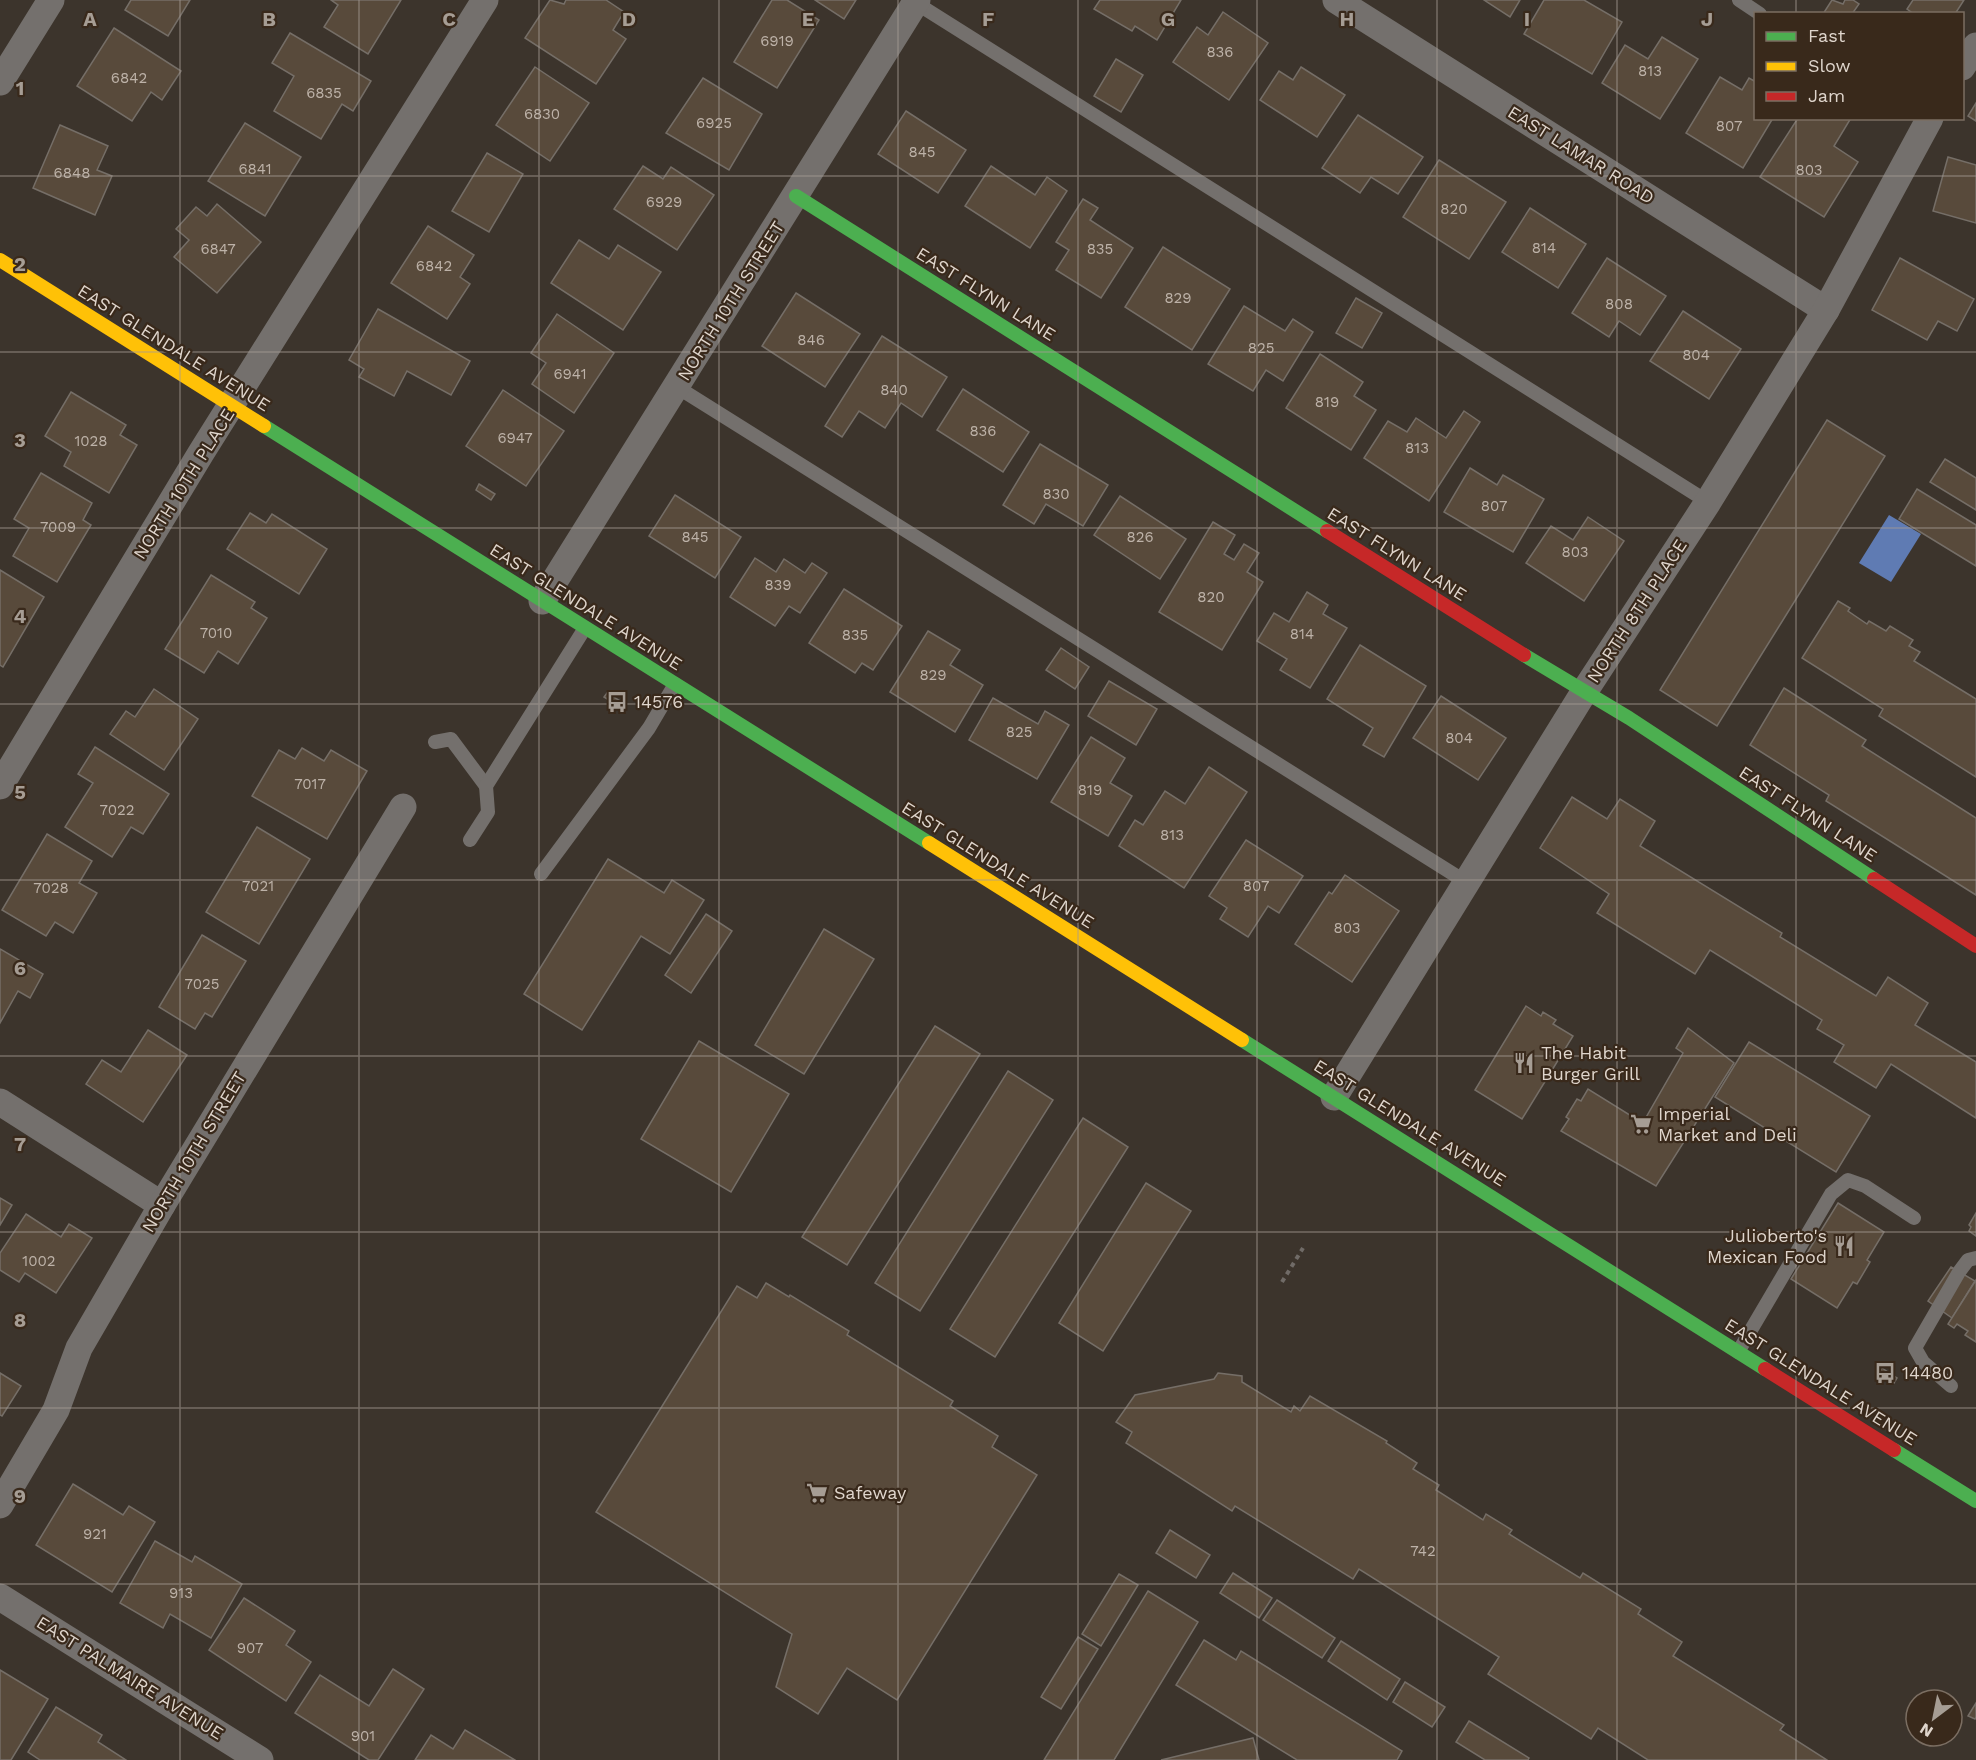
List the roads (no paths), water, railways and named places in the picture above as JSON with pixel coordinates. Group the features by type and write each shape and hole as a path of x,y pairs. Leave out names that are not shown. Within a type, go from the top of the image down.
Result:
{"main road":[{"name":"EAST FLYNN LANE","path":"796,196 1584,692 1976,946"},
{"name":"EAST GLENDALE AVENUE","path":"0,260 1976,1501"}],"street":[{"path":"0,82 51,0"},
{"name":"NORTH 10TH PLACE","path":"0,786 232,406 485,0"},
{"name":"EAST LAMAR ROAD","path":"1336,0 1826,310"},
{"name":"NORTH 10TH STREET","path":"542,601 916,1"},
{"path":"1964,64 1976,46"},
{"name":"NORTH 8TH PLACE","path":"1334,1097 1584,692 1708,502 1826,310 1925,120"},
{"name":"NORTH 10TH STREET","path":"0,1505 56,1410 79,1348 162,1205 403,807"},
{"path":"0,1102 162,1205"},
{"name":"EAST PALMAIRE AVENUE","path":"0,1597 260,1760"}],"lane":[{"path":"1739,0 1757,12"},
{"path":"916,1 1708,502"},
{"path":"677,387 1466,882"},
{"path":"486,786 585,628"},
{"path":"541,874 649,728 675,684"},
{"path":"435,742 451,739 486,786 488,812 470,840"},
{"path":"1738,1352 1831,1194 1848,1180 1865,1186 1914,1218"},
{"path":"1951,1386 1923,1362 1915,1348 1959,1272 1968,1260 1976,1258"}],"water":[{"path":"1889,515 1921,534 1891,582 1859,563"}],"place":[{"name":"14576","path":"617,702"},
{"name":"The Habit Burger Grill","path":"1524,1063"},
{"name":"Imperial Market and Deli","path":"1641,1124"},
{"name":"Julioberto's Mexican Food","path":"1844,1246"},
{"name":"14480","path":"1885,1373"},
{"name":"Safeway","path":"817,1493"}]}
